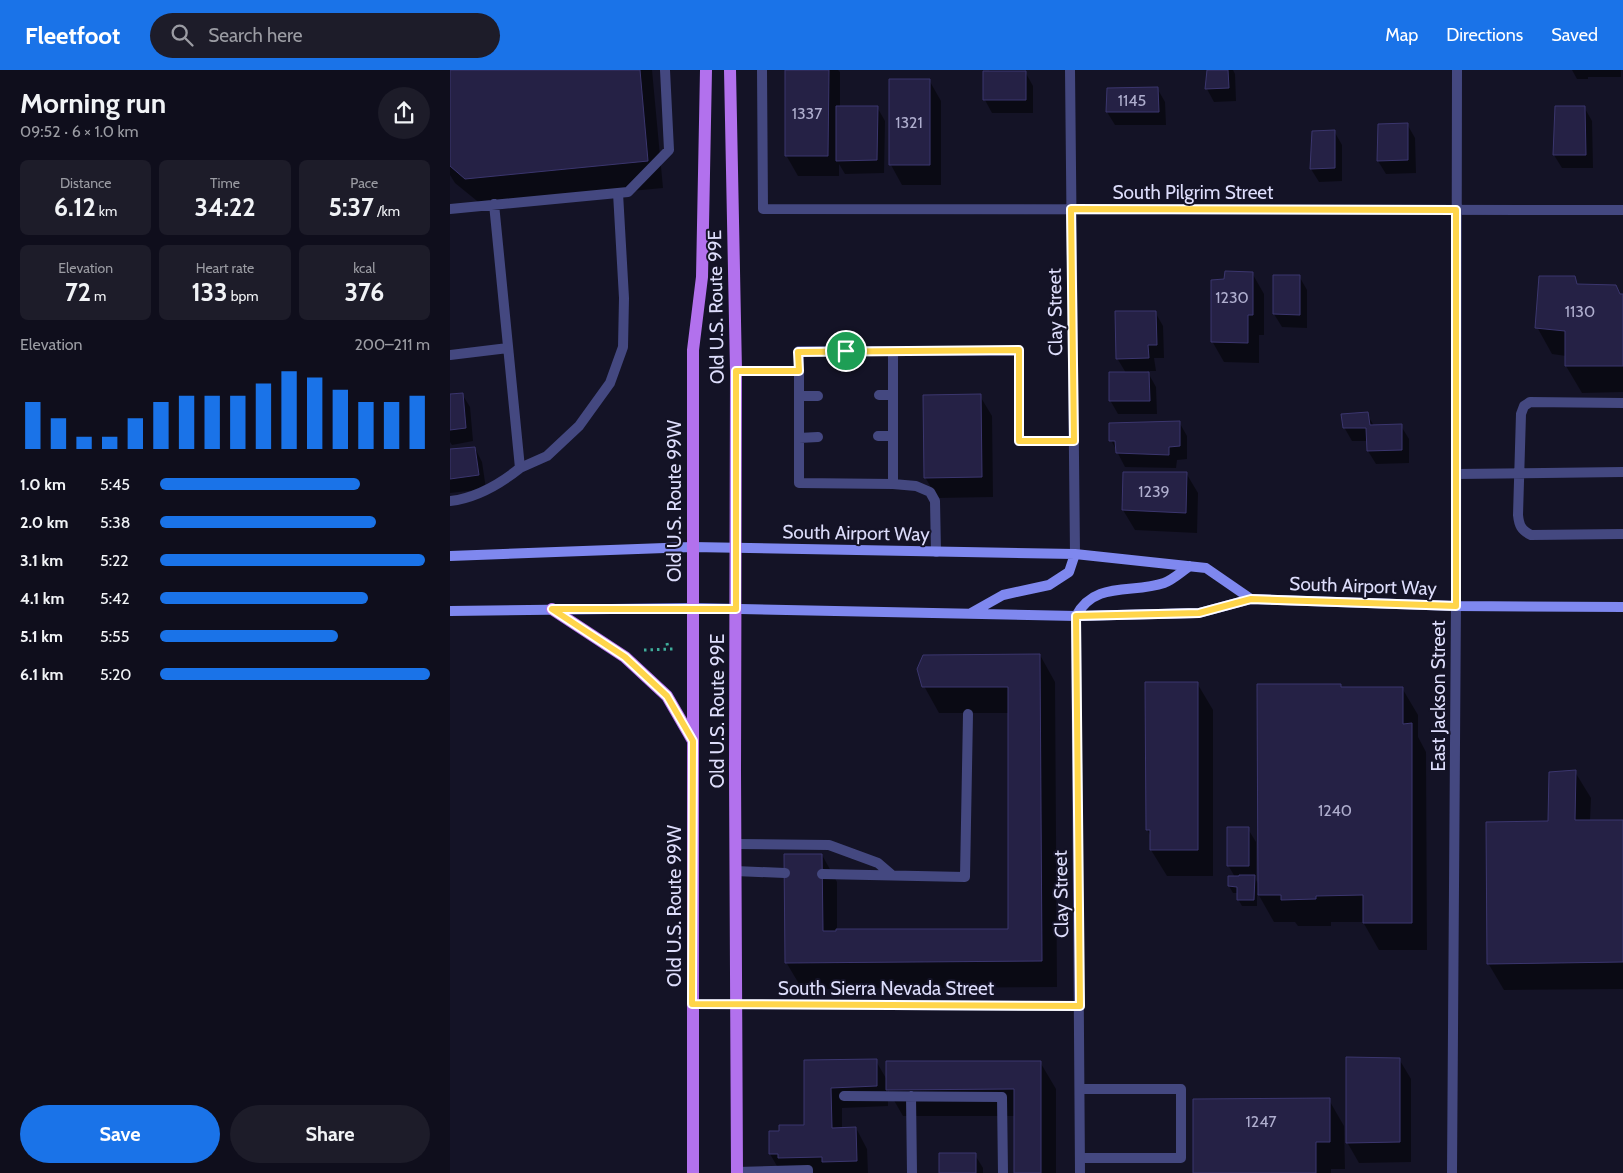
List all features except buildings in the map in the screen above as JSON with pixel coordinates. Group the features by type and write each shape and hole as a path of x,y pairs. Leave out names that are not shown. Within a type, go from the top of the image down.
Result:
{"main road":[{"name":"Old U.S. Route 99W","path":"693,1173 693,350 702,276 706,70"},
{"name":"Old U.S. Route 99E","path":"730,70 736,371 735,844 737,1173"},
{"name":"South Airport Way","path":"450,556 692,547 1076,554 1206,568 1251,599"},
{"path":"970,613 1003,595 1049,585 1069,572 1076,554"},
{"path":"1076,616 1081,606 1090,598 1110,591 1165,583 1190,566"},
{"name":"South Airport Way","path":"450,611 693,608 1076,616 1199,613 1251,599 1456,606 1623,607"},
{"path":"552,609 625,657 661,690 667,696 693,741"}],"street":[{"path":"450,209 628,192 669,150 665,70"},
{"name":"South Pilgrim Street","path":"762,70 763,209 1623,210"},
{"name":"Clay Street","path":"1070,70 1076,554"},
{"name":"East Jackson Street","path":"1452,1173 1457,70"},
{"path":"450,501 464,499 504,480 520,468 547,456 579,426 610,383 623,347 624,298 618,193"},
{"path":"494,204 520,468"},
{"path":"450,355 508,348"},
{"path":"936,552 935,501 930,492 916,486 893,484 799,483 798,352 1019,350 1019,441 1074,441"},
{"path":"893,351 893,484"},
{"path":"736,371 799,371"},
{"path":"880,395 893,395"},
{"path":"799,396 818,396"},
{"path":"1623,403 1530,402 1524,406 1521,414 1518,474 1518,524 1523,531 1531,534 1623,534"},
{"path":"878,436 893,436"},
{"path":"799,438 818,438"},
{"path":"1456,474 1623,472"},
{"name":"Clay Street","path":"1076,616 1080,1173"},
{"path":"822,874 965,876 968,714"},
{"path":"735,844 829,844 878,863 892,875"},
{"path":"736,871 785,873"},
{"name":"South Sierra Nevada Street","path":"692,1004 1080,1006"},
{"path":"1080,1089 1181,1089 1182,1158 1080,1158"},
{"path":"844,1096 1002,1097 1003,1173"},
{"path":"911,1096 912,1173"},
{"path":"737,1173 808,1170 808,1173"}],"path":[{"path":"667,642 668,649"},
{"path":"640,650 673,649"}],"route":[{"path":"1071,209 1456,210 1456,606 1251,599 1199,613 1076,616 1080,1006 692,1004 693,741 667,696 625,657 552,609 736,609 736,371 799,371 798,352 846,351 1019,350 1019,441 1074,441 1071,209"}]}
